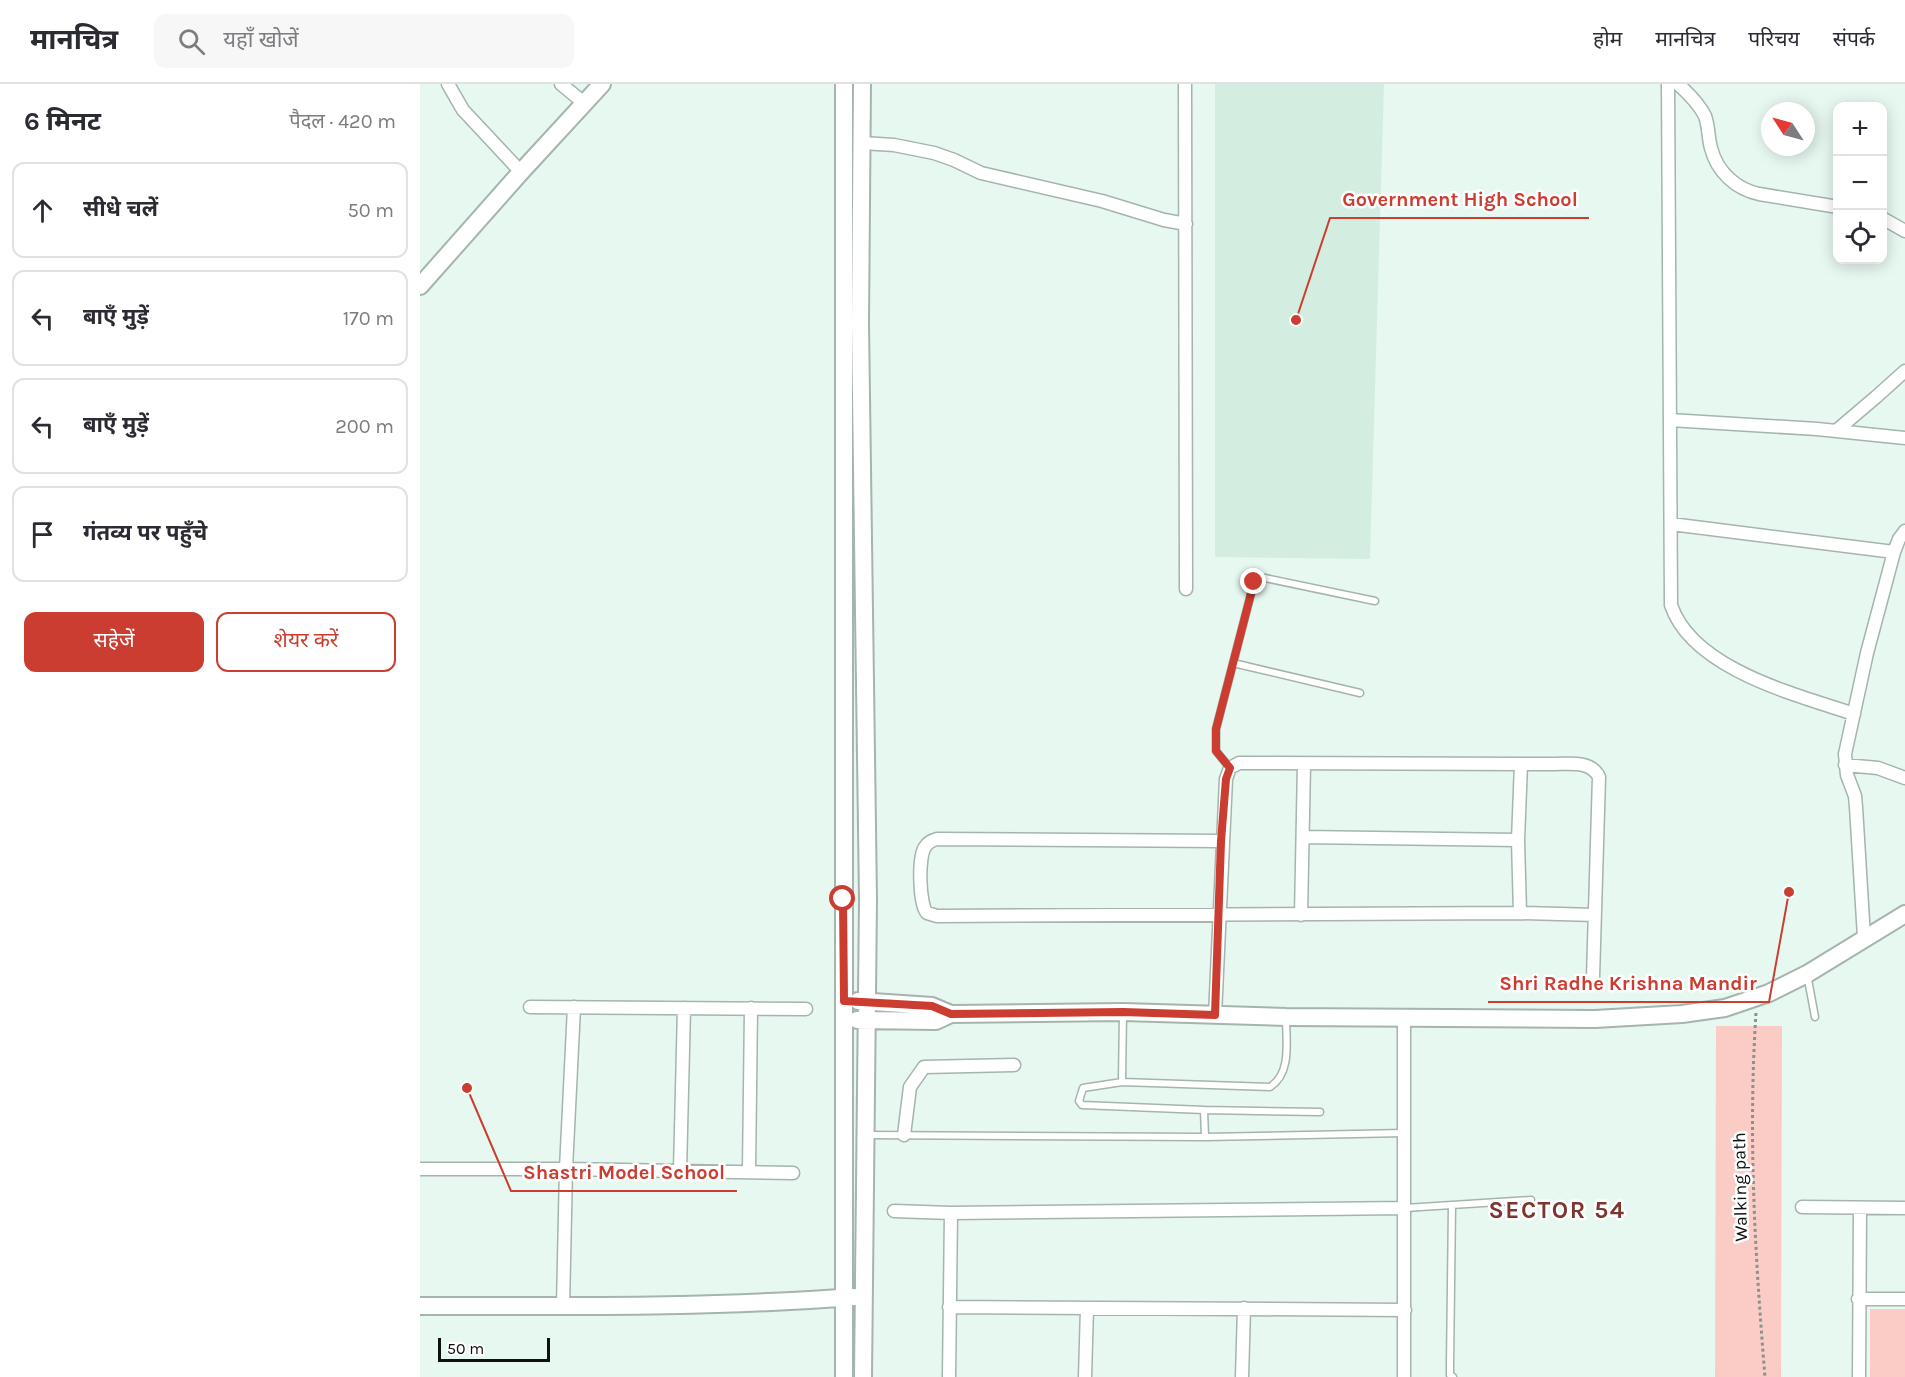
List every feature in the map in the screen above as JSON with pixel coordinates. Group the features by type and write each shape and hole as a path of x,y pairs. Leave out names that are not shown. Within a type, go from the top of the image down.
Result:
{"main road":[{"path":"420,286 602,84"},
{"path":"844,84 844,1377"},
{"path":"862,84 860,324 868,899 863,1377"},
{"path":"844,1001 932,1006 951,1014 1123,1012 1404,1019 1595,1019 1660,1015 1725,1008 1757,997 1807,974 1905,914"},
{"path":"843,1019 936,1021 951,1014"},
{"path":"420,1306 563,1306 790,1301 863,1296"}],"street":[{"path":"448,84 464,110 521,172"},
{"path":"561,84 584,103"},
{"path":"1185,84 1186,589"},
{"path":"1668,84 1671,605 1679,625 1691,639 1718,658 1762,683 1854,714"},
{"path":"1678,84 1701,108 1707,124 1711,150 1729,180 1747,192 1833,206"},
{"path":"862,143 894,145 934,153 981,173 1102,201 1164,220 1186,224"},
{"path":"1887,221 1905,231"},
{"path":"1836,430 1905,370"},
{"path":"1671,420 1836,430 1905,438"},
{"path":"1671,524 1894,552"},
{"path":"1864,937 1856,807 1845,765 1845,754 1867,653 1894,552 1905,531"},
{"path":"1215,1015 1221,841 1226,779 1230,768 1239,763 1589,765 1596,770 1599,777 1593,976"},
{"path":"1301,915 1304,764"},
{"path":"1520,913 1518,840 1521,764"},
{"path":"1845,765 1878,768 1905,778"},
{"path":"1303,837 1518,840"},
{"path":"1221,841 937,839 925,847 921,858 923,905 927,913 937,916 1520,913 1595,915"},
{"path":"530,1007 806,1008"},
{"path":"563,1306 566,1169 574,1007"},
{"path":"680,1171 684,1008"},
{"path":"749,1171 751,1008"},
{"path":"1404,1019 1404,1377"},
{"path":"904,1135 910,1087 924,1067 1014,1065"},
{"path":"420,1169 793,1173"},
{"path":"1802,1207 1905,1208"},
{"path":"894,1210 951,1213 1405,1208"},
{"path":"1858,1377 1860,1208"},
{"path":"949,1377 951,1213"},
{"path":"1858,1299 1905,1299"},
{"path":"949,1307 1405,1310"},
{"path":"1085,1377 1087,1308"},
{"path":"1242,1377 1244,1308"}],"lane":[{"path":"1230,768 1216,751 1216,729 1254,582 1265,578 1375,600"},
{"path":"1233,663 1360,693"},
{"path":"1807,974 1815,1017"},
{"path":"1122,1082 1123,1012"},
{"path":"1286,1017 1285,1068 1277,1083 1270,1087 1122,1082 1083,1088 1079,1101 1088,1106 1320,1112"},
{"path":"1204,1110 1205,1137"},
{"path":"865,1135 1205,1137 1404,1133"},
{"path":"1405,1208 1531,1200"},
{"path":"1452,1205 1450,1375 1453,1377"}],"path":[{"name":"Walking path","path":"1757,997 1752,1084 1753,1223 1765,1377"}],"shaded area":[{"path":"1215,84 1384,84 1370,559 1215,557"},
{"path":"1716,1026 1782,1026 1781,1377 1715,1377"},
{"path":"1870,1309 1905,1309 1905,1377 1870,1377"}],"place":[{"name":"Government High School","path":"1296,320"},
{"name":"Shri Radhe Krishna Mandir","path":"1789,892"},
{"name":"Shastri Model School","path":"467,1088"}],"district":[{"name":"SECTOR 54","path":"1557,1210"}],"route":[{"path":"843,899 844,1001 932,1006 951,1014 1123,1012 1215,1015 1221,841 1226,779 1230,768 1216,751 1216,729 1254,582"}]}
